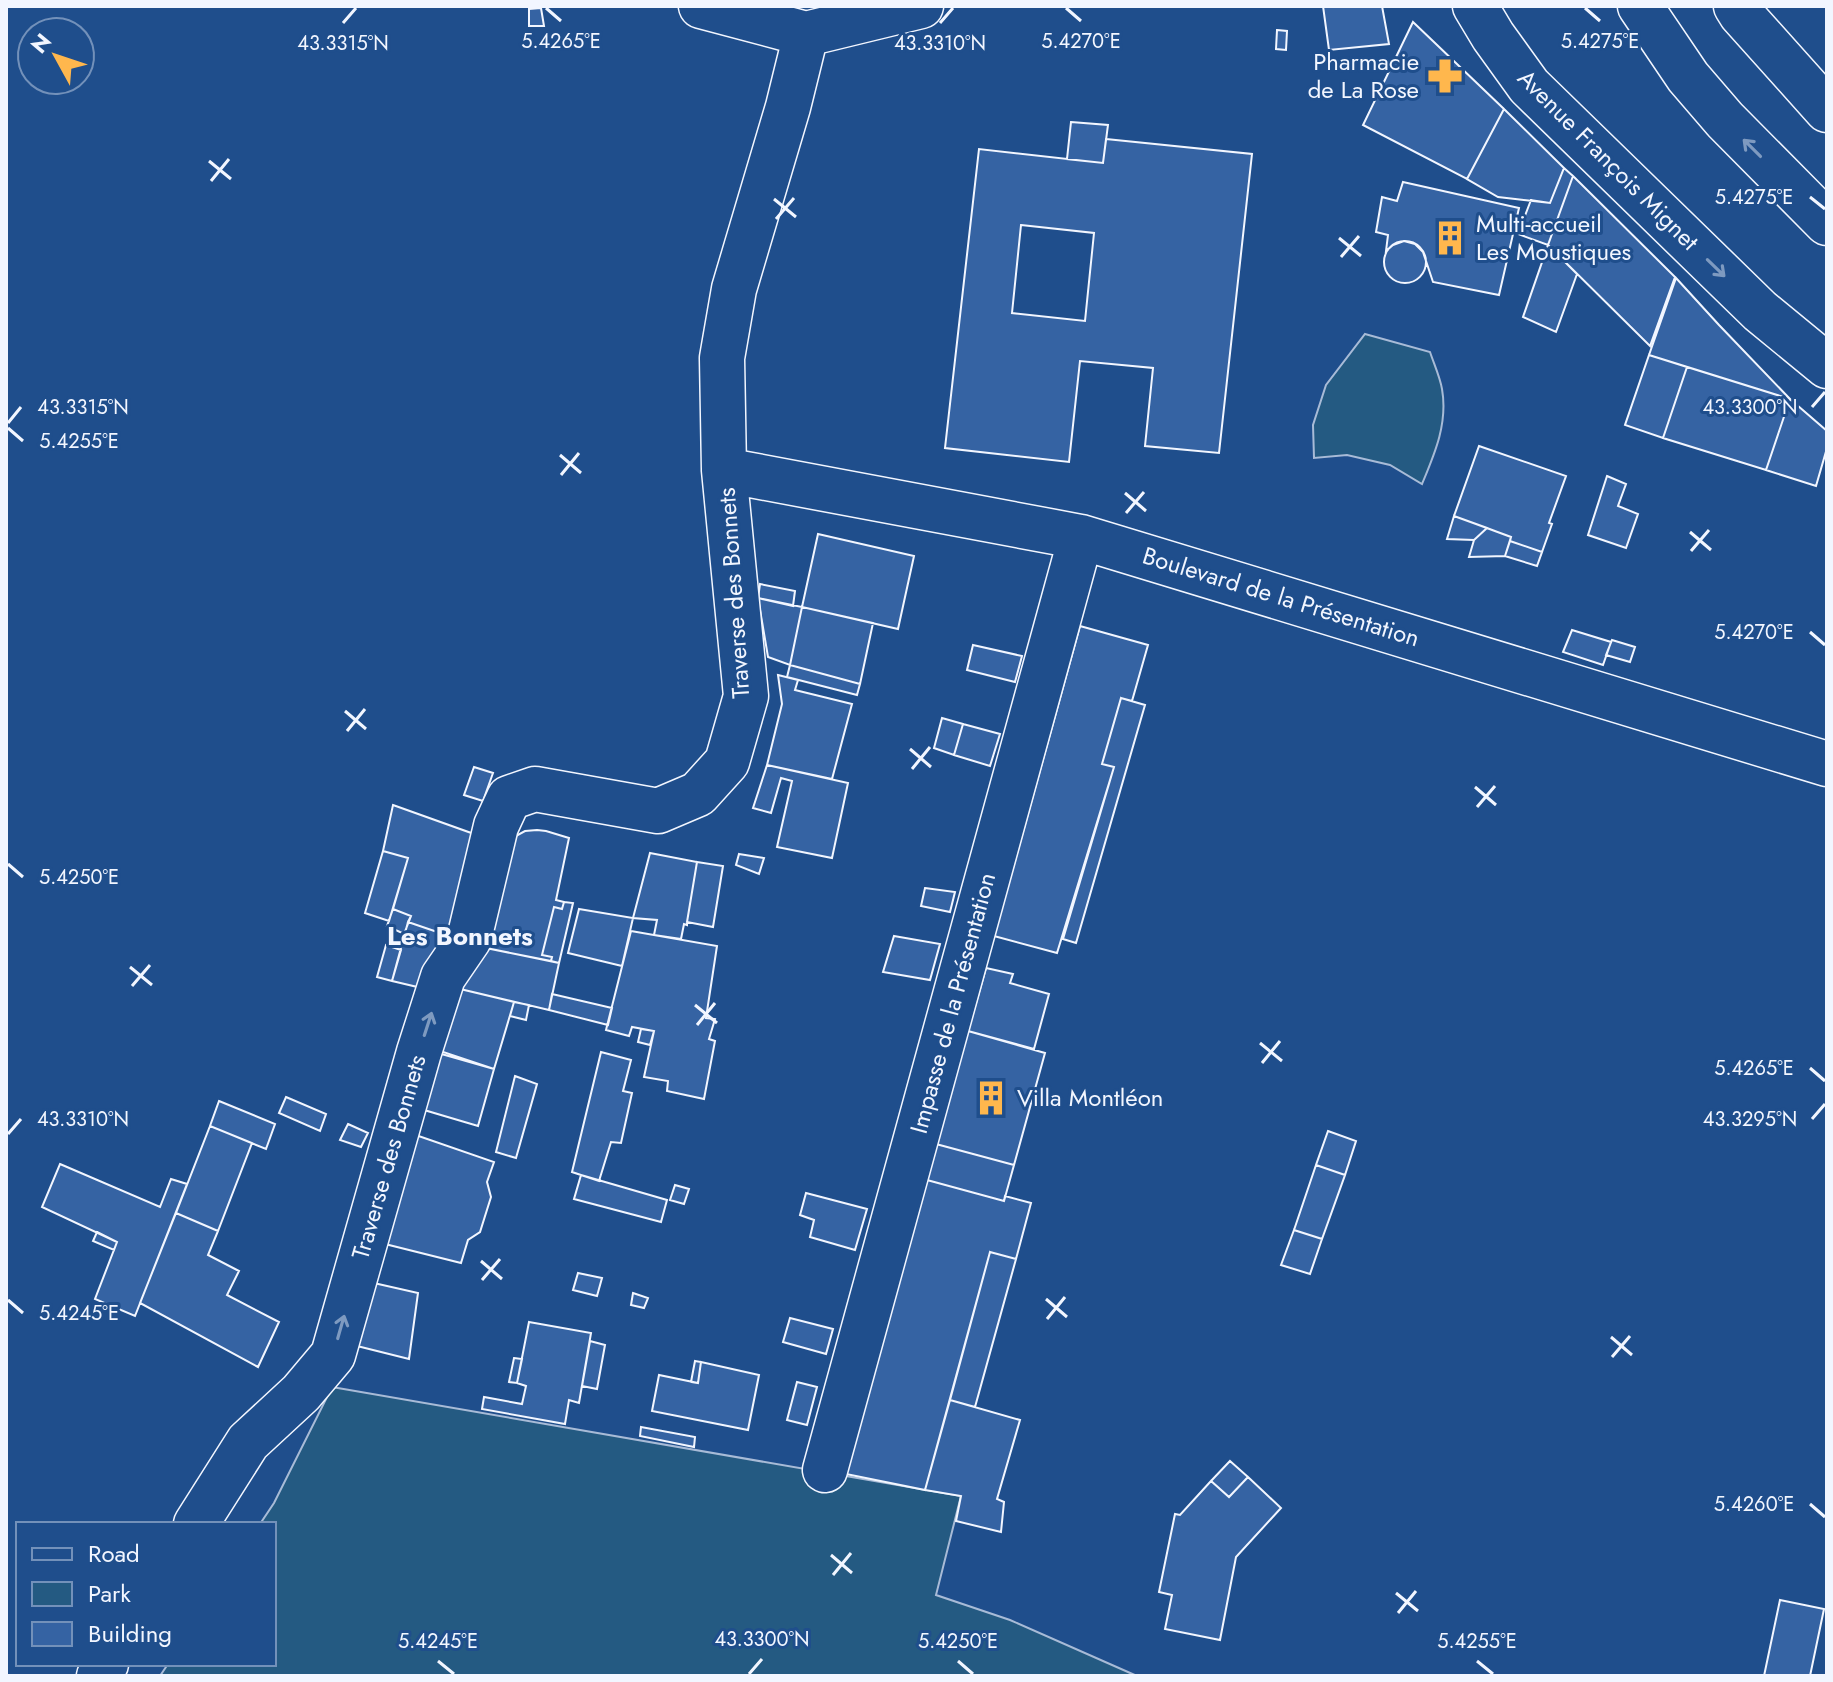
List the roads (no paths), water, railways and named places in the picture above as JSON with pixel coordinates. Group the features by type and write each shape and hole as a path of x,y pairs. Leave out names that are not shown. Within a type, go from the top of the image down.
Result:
{"street":[{"path":"701,6 806,34 921,6"},
{"name":"Avenue François Mignet","path":"1475,6 1529,86 1760,311 1827,366"},
{"path":"1640,6 1688,77 1827,223"},
{"path":"1736,6 1827,110"},
{"name":"Traverse des Bonnets","path":"197,1522 248,1442 301,1393 333,1355 419,1052 443,977 469,939 496,826 509,798 535,789 658,811 698,794 727,762 746,696 724,470 722,358 734,289 788,107 806,34"},
{"name":"Boulevard de la Présentation","path":"724,470 1081,537 1827,764"},
{"name":"Impasse de la Présentation","path":"825,1470 1081,537"}],"place":[{"name":"Pharmacie de La Rose","path":"1445,76"},
{"name":"Multi-accueil Les Moustiques","path":"1450,238"},
{"name":"Villa Montléon","path":"991,1098"}],"district":[{"name":"Les Bonnets","path":"460,936"}]}
